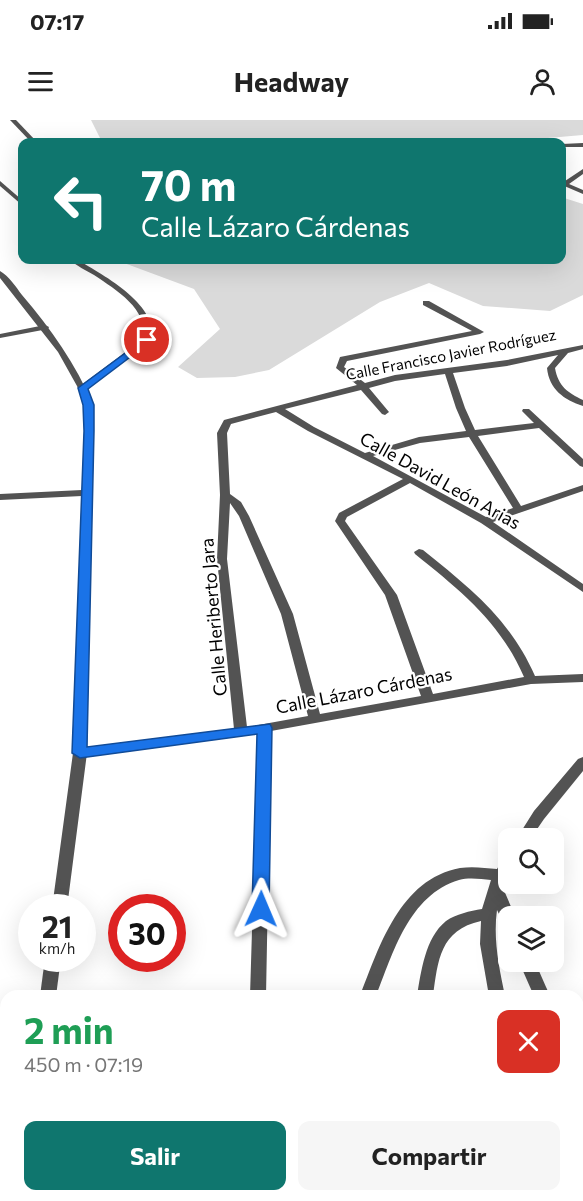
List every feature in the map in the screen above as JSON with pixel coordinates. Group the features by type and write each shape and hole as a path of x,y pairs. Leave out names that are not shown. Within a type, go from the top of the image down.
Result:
{"street":[{"path":"14,120 30,138"},
{"path":"566,146 583,145"},
{"path":"566,183 583,171"},
{"path":"0,183 18,199"},
{"path":"566,185 583,192"},
{"path":"81,264 128,294 148,324 149,336 83,388"},
{"path":"0,273 5,286 45,327 83,388 88,405 80,753 62,894"},
{"path":"385,412 362,385 340,368 343,359 480,332 426,303"},
{"path":"0,336 45,327"},
{"name":"Calle Francisco Javier Rodríguez","path":"222,428 227,422 362,385 507,363 567,348 583,347"},
{"path":"567,348 551,368 552,376 555,386 568,397 583,403"},
{"path":"448,371 454,397 472,433 494,473 519,510"},
{"name":"Calle David León Arias","path":"278,408 311,429 410,479 485,521 571,578 583,589"},
{"path":"526,411 583,464"},
{"path":"364,456 418,440 541,425"},
{"name":"Calle Heriberto Jara","path":"222,428 225,495 222,559 241,732"},
{"path":"410,479 343,515 340,521 391,595 428,697"},
{"path":"485,521 583,488"},
{"path":"0,497 87,493"},
{"path":"225,495 237,504 244,516 287,614 315,718"},
{"path":"419,552 476,598 502,626 520,651 531,680"},
{"path":"571,578 583,573"},
{"name":"Calle Lázaro Cárdenas","path":"80,753 241,732 531,680 583,678"},
{"path":"258,990 265,728"},
{"path":"531,828 583,762"},
{"path":"370,990 393,932 425,888 460,874 498,875"},
{"path":"496,990 486,947 489,913 498,884"},
{"path":"426,990 433,961 442,939 452,926 489,913"},
{"path":"49,990 51,972"},
{"path":"531,972 539,990"}],"shaded area":[{"path":"91,120 583,120 583,135 548,138 100,138"},
{"path":"566,199 583,204 583,295 550,311 483,306 429,283 380,302 269,370 235,377 197,378 178,367 220,329 194,289 127,264 566,264"}],"route":[{"path":"147,340 83,388 88,405 89,431 80,753 265,728 261,909"}]}
